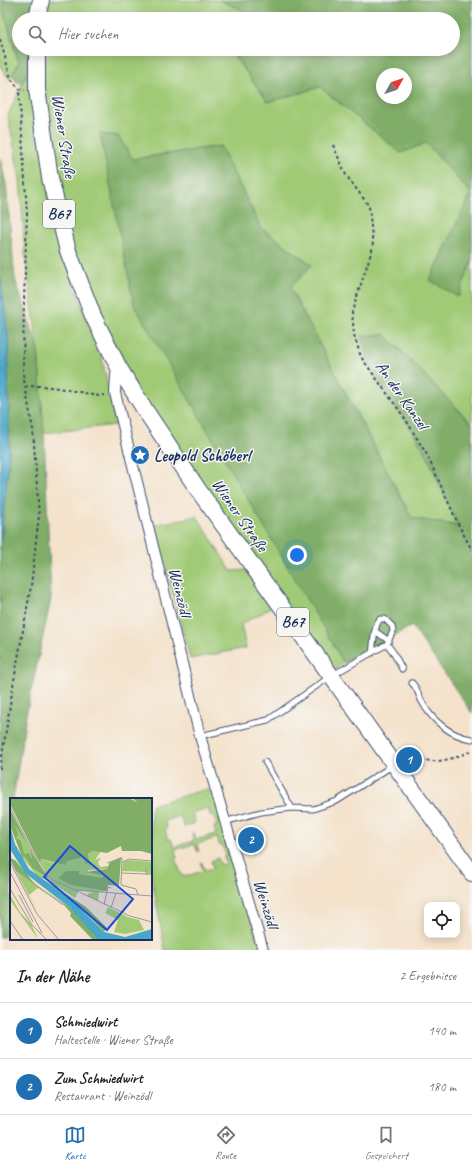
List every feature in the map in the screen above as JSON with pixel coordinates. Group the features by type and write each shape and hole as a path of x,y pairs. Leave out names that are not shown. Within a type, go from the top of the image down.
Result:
{"main road":[{"path":"38,12 40,0"},
{"name":"Wiener Straße","path":"37,56 37,90 50,178 68,251 93,316 119,368 199,491 331,676 396,758 472,873"}],"street":[{"name":"Weinzödl","path":"119,368 116,375 115,393 200,736 224,822 263,950"}],"lane":[{"path":"200,736 268,720 331,676 372,653 388,642 393,631 392,626 385,620 380,619 377,622 372,653"},
{"path":"375,631 388,642 402,669"},
{"path":"412,683 416,686 420,699 435,720 461,737 472,739"},
{"path":"224,822 261,812 292,808 313,809 337,801 396,758"},
{"path":"265,762 292,808"}],"path":[{"path":"0,39 11,79 18,89 26,214 23,374 33,430 39,515 31,586 0,769"},
{"path":"18,89 37,90"},
{"name":"An der Kanzel","path":"333,145 346,175 369,206 373,247 352,312 354,335 361,357 406,420 427,455 459,526 472,550"},
{"path":"25,387 40,385 87,393 94,396 115,393"},
{"path":"396,758 404,749 421,758 435,762 472,751"}],"green space":[{"path":"0,0 3,0 4,13 12,40 12,56 17,56 19,63 9,79 0,66"},
{"path":"3,0 33,0 32,12 12,12 12,40 4,13"},
{"path":"35,0 219,0 243,10 244,12 34,12"},
{"path":"219,0 472,0 472,261 458,297 430,280 471,193 426,143 401,153 320,87 268,102 234,56 460,56 460,12 244,12 243,10"},
{"path":"17,56 30,56 30,67 21,83 17,82 12,74 19,63"},
{"path":"33,56 234,56 268,102 320,87 401,153 426,143 471,193 430,280 458,297 472,261 472,424 385,334 362,337 406,420 427,455 459,526 412,518 290,288 312,265 261,228 220,146 133,159 118,136 100,134 343,661 331,676 145,410 68,251"},
{"path":"30,67 73,283 100,349 116,425 44,433 38,348 25,253 20,180 8,115"},
{"path":"100,134 118,136 133,159 220,146 261,228 312,265 290,288 412,518 458,526 427,455 406,420 372,372 362,336 385,334 472,424 472,713 412,626 344,663 134,305"},
{"path":"0,158 6,184 15,279 38,348 44,433 51,599 26,715 13,798 10,798 10,936 0,937 0,549 9,453 8,336 0,274"},
{"path":"197,516 231,571 246,570 273,605 264,612 241,624 246,648 190,659 155,525"},
{"path":"203,790 216,792 260,950 165,950 152,880 152,805","holes":["208,808 210,815 213,815 217,826 214,827 216,834 196,840 194,833 192,833 193,841 174,847 171,839 168,840 165,830 167,829 165,821 180,816 184,827 195,823 192,813","217,838 219,845 222,845 226,855 224,856 226,864 221,865 218,858 211,861 213,868 205,870 202,863 203,871 183,877 175,859 177,858 175,850 194,844 198,852 197,844"]}],"water":[{"path":"0,274 8,336 9,453 0,549"}],"place":[{"name":"Leopold Schöberl","path":"140,455"},
{"name":"Schmiedwirt","path":"409,760"},
{"name":"Zum Schmiedwirt","path":"251,840"}]}
